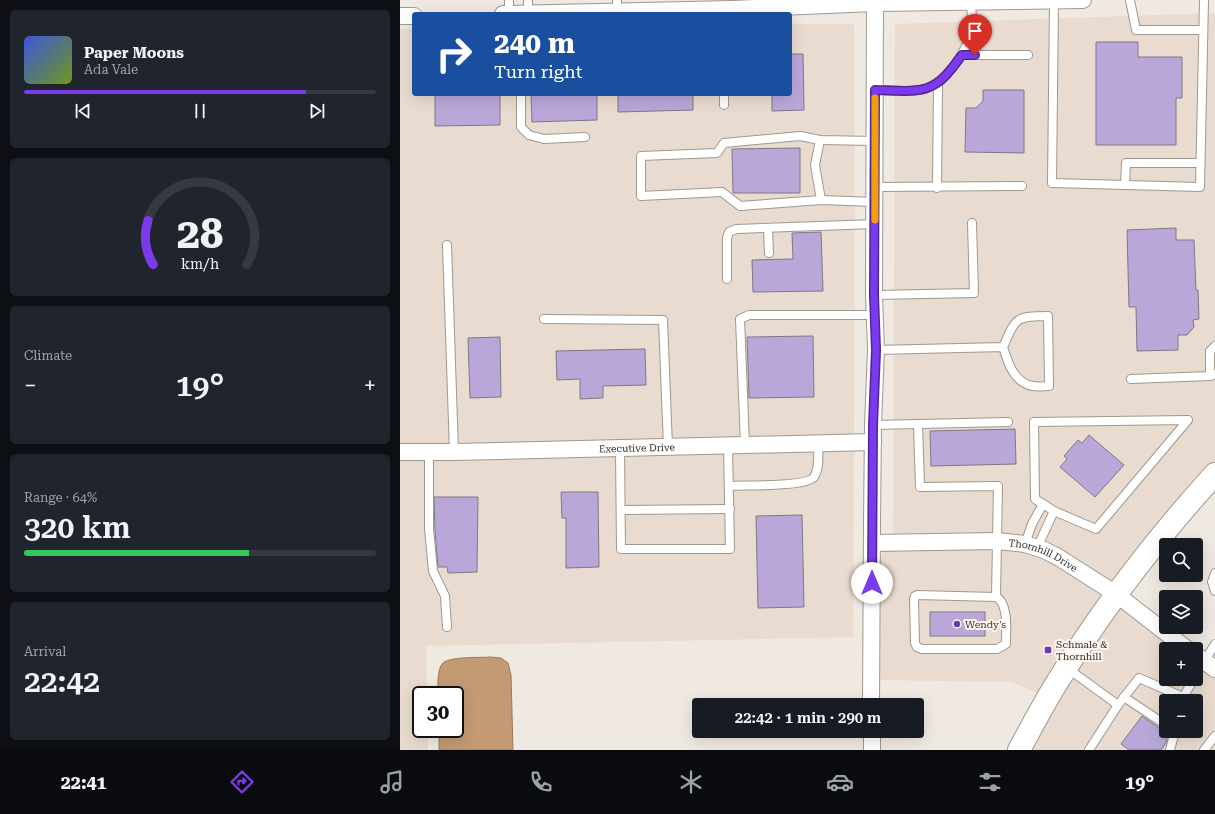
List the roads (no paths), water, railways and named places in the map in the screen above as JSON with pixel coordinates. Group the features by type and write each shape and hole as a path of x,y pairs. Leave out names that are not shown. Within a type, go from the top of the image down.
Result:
{"main road":[{"path":"1019,750 1067,668 1116,594 1162,535 1215,474"}],"street":[{"path":"524,10 617,6 720,7 875,2 1083,0"},
{"path":"871,698 873,425 876,350 874,315 875,2"},
{"path":"400,16 412,16"},
{"name":"Executive Drive","path":"400,452 428,453 873,442"},
{"name":"Thornhill Drive","path":"872,543 997,541 1031,546 1058,557 1116,594 1179,642"},
{"path":"872,738 872,750"}],"lane":[{"path":"509,0 509,12"},
{"path":"1130,0 1136,30 1203,30"},
{"path":"1054,1 1052,183 1200,187 1204,0"},
{"path":"875,90 925,89 938,83 951,70 962,55 972,29 971,2"},
{"path":"962,55 1028,55"},
{"path":"937,188 938,83"},
{"path":"521,96 521,127 529,134 544,139 586,137"},
{"path":"724,96 724,105"},
{"path":"875,140 820,140 800,136 724,143 717,153 641,156 642,196 722,192 740,206 821,200 937,188 1022,186"},
{"path":"820,140 815,165 821,200"},
{"path":"1125,185 1126,163 1200,163"},
{"path":"874,295 974,292 972,223"},
{"path":"727,279 727,238 729,232 736,229 875,224"},
{"path":"768,228 769,253"},
{"path":"447,245 454,452"},
{"path":"745,445 740,319 749,315 874,315"},
{"path":"1028,316 1048,316 1049,386 1032,386 1021,381 1009,367 1003,347 1011,328 1017,320 1028,316"},
{"path":"544,319 663,320 668,447"},
{"path":"1131,379 1212,375 1210,351 1215,346"},
{"path":"876,350 1003,347"},
{"path":"1188,420 1096,529 1054,511 1035,499 1034,422 1188,420"},
{"path":"873,425 1008,422"},
{"path":"918,425 920,487 998,486 996,597"},
{"path":"730,486 794,484 809,481 814,478 817,472 818,443"},
{"path":"620,448 621,549 730,549 730,486 728,446"},
{"path":"428,453 429,528 433,571 445,596 447,627"},
{"path":"1031,546 1032,524 1043,504"},
{"path":"621,510 730,509"},
{"path":"1031,546 1054,511"},
{"path":"1215,573 1212,582 1215,591"},
{"path":"915,596 996,597 1003,602 1006,623 1006,644 1002,647 997,649 922,649 917,647 915,643 915,596"},
{"path":"1205,662 1215,644"},
{"path":"1067,668 1118,705"},
{"path":"1090,750 1118,705 1139,678 1172,694"},
{"path":"1124,698 1159,720"},
{"path":"1204,750 1215,736"},
{"path":"1170,750 1173,738"}],"place":[{"name":"Wendy's","path":"957,624"},
{"name":"Schmale & Thornhill","path":"1048,650"}]}
